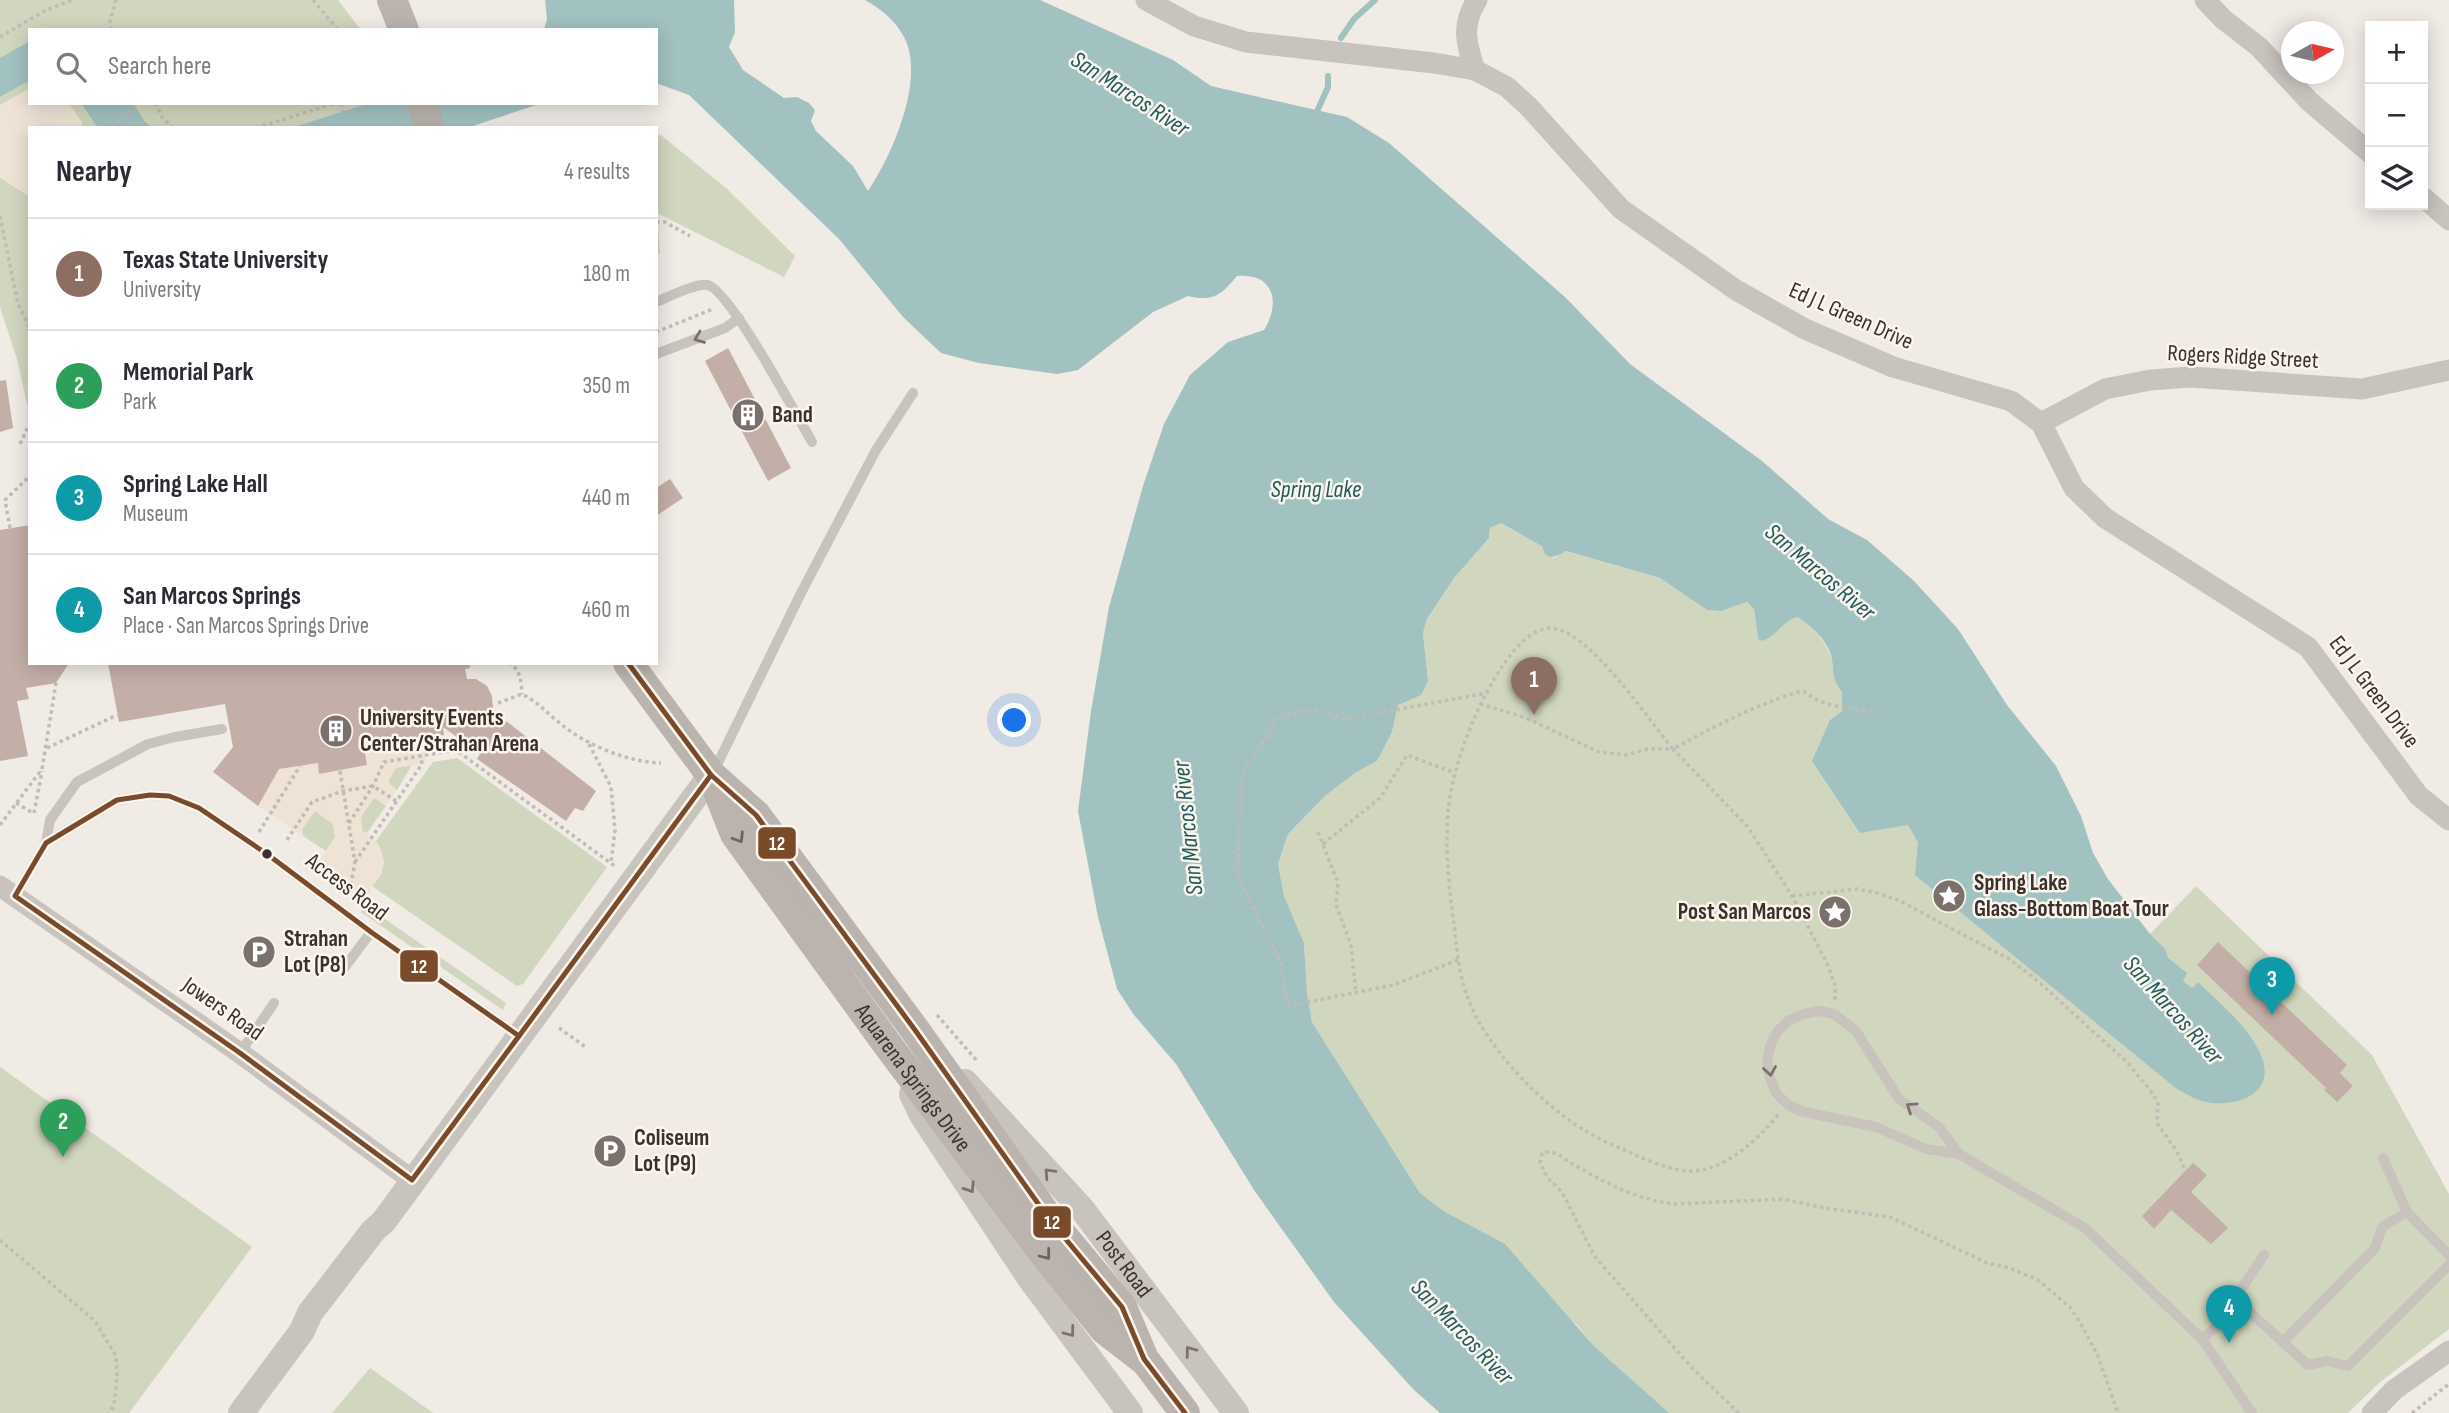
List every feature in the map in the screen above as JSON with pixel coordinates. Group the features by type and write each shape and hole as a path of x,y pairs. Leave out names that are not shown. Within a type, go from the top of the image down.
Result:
{"main road":[{"path":"391,0 403,28"},
{"path":"423,105 429,126"},
{"name":"Aquarena Springs Drive","path":"630,665 712,775 756,815 915,1030 1049,1219 1122,1307 1143,1359"},
{"name":"Aquarena Springs Drive","path":"712,775 735,834 887,1044 1104,1329 1143,1359 1185,1413"}],"street":[{"name":"Ed J L Green Drive","path":"1146,0 1194,26 1246,42 1475,70 1507,87 1529,107 1621,209 1736,290 1805,329 1893,367 2011,401 2041,423 2074,488 2105,518 2308,647 2419,796 2449,820"},
{"path":"1475,70 1466,43 1468,13 1477,0"},
{"path":"2205,0 2259,47 2309,101 2365,149"},
{"path":"2428,201 2449,220"},
{"name":"Rogers Ridge Street","path":"2041,423 2105,389 2150,380 2191,377 2362,389 2449,370"},
{"path":"241,1413 303,1331 321,1320 382,1237 384,1221 412,1180 712,775"},
{"name":"Jowers Road","path":"7,891 240,1053 412,1180"},
{"name":"Post Road","path":"915,1030 1082,1209 1236,1413"},
{"path":"887,1044 922,1115 1021,1266 1130,1413"},
{"path":"2372,1413 2394,1390 2449,1351"}],"lane":[{"path":"658,301 700,285 709,285 717,290 739,318 812,442"},
{"path":"658,353 725,328 739,318"},
{"path":"712,775 813,569 876,450 913,393"},
{"path":"46,844 50,820 77,782 148,744 222,729"},
{"name":"Access Road","path":"7,891 46,844 98,810 117,800 150,795 169,796 198,808 252,844 519,1036"},
{"path":"342,971 371,932"},
{"path":"240,1053 274,1003"},
{"path":"1959,1154 1939,1127 1899,1099 1857,1031 1834,1014 1819,1011 1796,1017 1777,1032 1770,1046 1767,1062 1776,1093 1787,1104 1800,1111 1876,1127 1926,1149 1959,1154 2085,1228 2202,1339 2252,1413"},
{"path":"2383,1158 2407,1212 2449,1255"},
{"path":"2283,1342 2375,1248 2382,1227 2407,1212"},
{"path":"2264,1255 2240,1291 2242,1305 2308,1365 2326,1361 2348,1366 2449,1265"},
{"path":"2202,1339 2242,1305"}],"path":[{"path":"0,37 46,10 72,0"},
{"path":"111,28 116,0"},
{"path":"313,0 336,28"},
{"path":"114,126 136,105"},
{"path":"156,105 171,126"},
{"path":"262,126 329,105"},
{"path":"341,105 343,112"},
{"path":"275,122 276,126"},
{"path":"0,216 18,304 28,324"},
{"path":"658,222 664,222 690,236"},
{"path":"658,331 710,311 725,300"},
{"path":"20,444 28,427"},
{"path":"10,528 5,500 28,478"},
{"path":"1787,1104 1754,1140 1710,1168 1690,1172 1642,1158 1588,1133 1563,1115 1526,1081 1492,1043 1479,1021 1469,1002 1458,960 1448,843 1448,811 1456,774 1480,704 1519,645 1532,634 1549,628 1560,629 1574,636 1623,686 1673,749 1748,827 1792,896 1822,954 1835,985 1834,1014"},
{"path":"512,665 520,677 522,694"},
{"path":"34,813 56,683"},
{"path":"1480,704 1524,717 1599,752 1625,755 1648,749 1673,749 1730,718 1768,701 1801,691 1814,699 1839,706 1877,712"},
{"path":"1458,960 1393,985 1288,1006 1281,963 1237,874 1242,775 1279,716 1313,709 1346,719 1487,693"},
{"path":"498,703 522,694 540,704 559,723 589,744 628,757 661,763"},
{"path":"47,748 117,715"},
{"path":"589,744 611,787 615,830 611,863"},
{"path":"349,823 373,786 384,762 456,750 616,867"},
{"path":"1323,844 1380,798 1407,755 1456,774"},
{"path":"355,862 422,764 421,756"},
{"path":"252,844 300,766"},
{"path":"0,825 42,769"},
{"path":"340,771 355,862 351,884"},
{"path":"287,840 312,802 344,791 373,786 396,801"},
{"path":"15,802 42,817"},
{"path":"1318,832 1338,883 1336,905 1351,945 1356,993"},
{"path":"1792,896 1857,889 1877,893 1898,900 2009,959 2032,976 2127,1062 2154,1095 2158,1104 2157,1123 2176,1150 2185,1170"},
{"path":"559,1028 587,1048"},
{"path":"1739,1413 1693,1369 1595,1257 1562,1192 1547,1177 1540,1163 1542,1153 1548,1151 1558,1154 1602,1182 1658,1202 1674,1204 1783,1199 1890,1217 1987,1263 2010,1268 2038,1280 2070,1307 2081,1324 2097,1354 2118,1413"},
{"path":"0,1240 95,1321 116,1356 114,1405 109,1413"},
{"path":"2412,1413 2449,1384"}],"green space":[{"path":"0,0 338,0 359,28 28,28 28,105 384,105 389,126 28,126 28,409 17,359 0,307"},
{"path":"658,135 726,188 795,256 784,277 658,214"},
{"path":"1501,523 1543,546 1544,552 1554,558 1565,551 1660,578 1707,610 1721,611 1747,602 1754,609 1758,639 1762,641 1788,620 1798,617 1802,620 1825,645 1835,681 1842,692 1842,711 1830,720 1908,825 1918,843 2150,934 2196,886 2372,1055 2449,1194 2449,1329 2380,1382 2348,1413 1669,1413 1663,1408 1593,1345 1578,1326 1420,1193 1312,1022 1304,943 1284,896 1278,864 1288,834 1325,796 1355,773 1377,761 1392,732 1398,705 1428,681 1423,633 1427,619 1454,578 1489,538 1490,528"},
{"path":"457,758 607,867 523,984 517,986 372,886 382,864 376,841 433,762"},
{"path":"412,765 397,790 388,782 396,767"},
{"path":"374,797 386,806 367,833 362,831 361,817"},
{"path":"315,811 333,824 335,837 326,851 303,836 302,829"},
{"path":"369,908 506,1003 503,1010 361,912"},
{"path":"0,1067 252,1247 129,1413 0,1413"},
{"path":"370,1368 433,1413 332,1413"}],"shaded area":[{"path":"28,89 28,105 70,105 83,124 28,126 27,195 0,178 0,105"},
{"path":"424,738 427,763 396,768 388,782 397,790 386,806 374,798 361,817 362,830 376,841 384,863 381,875 372,886 363,909 324,881 316,866 335,837 333,824 315,811 302,829 303,836 258,806 279,769 318,763 319,774 367,766 364,748"}],"water":[{"name":"Spring Lake","path":"545,0 734,0 735,32 729,47 743,70 784,98 797,97 809,103 815,110 811,121 816,131 853,166 868,191 896,138 909,95 911,74 910,54 904,37 887,16 865,0 1040,0 1173,60 1211,86 1347,117 1389,143 1565,297 1630,364 1762,461 1828,519 1867,540 1914,581 1958,629 2007,705 2056,766 2081,816 2093,853 2108,879 2150,934 2165,949 2168,958 2187,973 2183,981 2192,988 2198,982 2232,1014 2254,1041 2264,1064 2261,1085 2247,1098 2225,1103 2203,1101 2177,1089 1915,875 1918,843 1908,825 1860,833 1812,761 1830,720 1842,711 1842,692 1835,682 1831,656 1826,645 1816,632 1798,617 1788,621 1772,636 1762,641 1758,639 1754,609 1747,602 1721,611 1707,610 1660,578 1566,551 1548,556 1542,546 1501,523 1490,528 1489,538 1454,578 1427,619 1423,633 1428,681 1421,695 1398,705 1392,732 1377,761 1355,773 1325,796 1288,834 1278,864 1284,896 1304,943 1312,1022 1420,1193 1445,1212 1505,1244 1593,1345 1669,1413 1440,1413 1414,1390 1334,1302 1254,1190 1176,1064 1134,1015 1117,989 1098,917 1078,811 1091,711 1109,607 1143,486 1164,424 1190,375 1228,342 1264,330 1272,310 1271,291 1259,279 1237,276 1216,295 1204,298 1188,296 1153,312 1078,370 1057,374 979,363 941,353 903,317 839,239 689,95 658,84 658,28 545,28 547,19"},
{"path":"28,42 28,81 0,97 0,58"},
{"path":"82,105 134,105 150,126 97,126"},
{"path":"364,105 536,105 473,126 297,126"}],"building":[{"name":"Band","path":"728,348 791,468 768,481 705,361"},
{"path":"6,380 13,428 0,432 0,381"},
{"path":"670,479 683,498 658,515 658,487"},
{"path":"28,525 28,665 68,665 56,683 26,688 29,699 17,701 28,756 0,761 0,530"},
{"name":"University Events Center/Strahan Arena","path":"108,665 470,665 470,668 465,669 467,679 476,679 487,686 492,696 490,719 502,727 506,721 596,791 583,811 575,808 566,821 477,759 480,754 443,727 444,735 364,748 367,765 319,774 318,763 279,769 258,806 213,772 233,747 225,704 119,722"},
{"path":"2218,942 2347,1065 2340,1073 2353,1086 2337,1102 2324,1090 2326,1088 2197,965"},
{"path":"2193,1163 2207,1175 2191,1192 2228,1228 2211,1244 2171,1210 2154,1229 2142,1216"}],"waterway":[{"path":"1341,38 1354,19 1375,0"},
{"path":"1315,116 1328,87 1328,76"}],"transit line":[{"name":"12","path":"629,665 711,775 756,815 915,1030 1049,1219 1122,1307 1144,1359 1185,1413"},
{"name":"12","path":"519,1036 711,775"},
{"name":"12","path":"150,795 169,796 199,808 519,1036 412,1180 240,1053 15,896 46,843 117,800 150,795"}],"place":[{"name":"Band","path":"748,415"},
{"name":"Texas State University","path":"1534,715"},
{"name":"University Events Center/Strahan Arena","path":"336,731"},
{"name":"Spring Lake Glass-Bottom Boat Tour","path":"1949,896"},
{"name":"Post San Marcos","path":"1835,912"},
{"name":"Strahan Lot (P8)","path":"259,952"},
{"name":"Spring Lake Hall","path":"2272,1015"},
{"name":"Coliseum Lot (P9)","path":"610,1151"},
{"name":"Memorial Park","path":"63,1157"},
{"name":"San Marcos Springs","path":"2229,1343"}],"water label":[{"name":"San Marcos River","path":"1130,94"},
{"name":"San Marcos River","path":"1820,572"},
{"name":"San Marcos River","path":"1188,828"},
{"name":"San Marcos River","path":"2173,1010"},
{"name":"San Marcos River","path":"1462,1332"}]}
